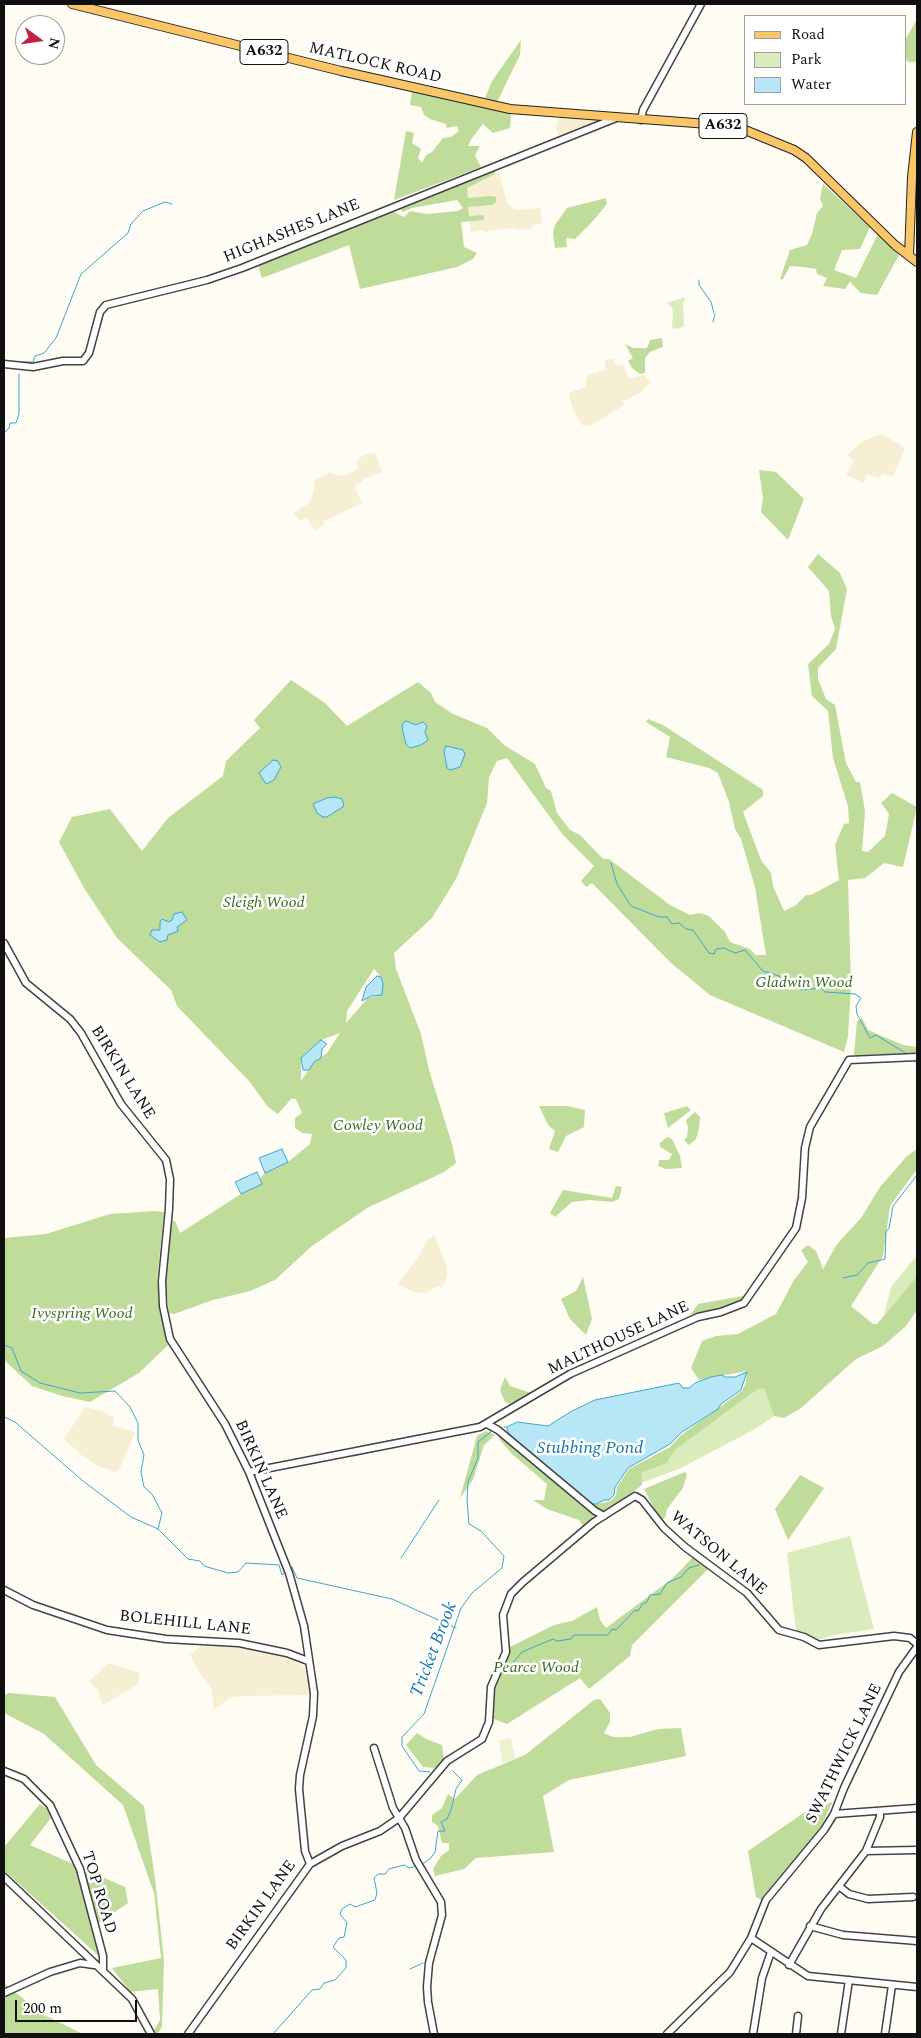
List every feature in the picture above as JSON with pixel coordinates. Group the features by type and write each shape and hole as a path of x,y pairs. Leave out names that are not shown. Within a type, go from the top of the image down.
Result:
{"main road":[{"name":"MATLOCK ROAD","path":"72,4 341,71 510,109 616,118"},
{"name":"A632","path":"616,118 728,126 794,150 822,172 908,256 917,262"},
{"path":"908,256 912,177 917,132"}],"street":[{"path":"641,120 643,110 702,4"},
{"name":"HIGHASHES LANE","path":"4,364 33,367 63,361 83,361 89,353 100,312 106,305 207,280 234,271 616,118"},
{"name":"BIRKIN LANE","path":"4,943 26,983 70,1019 81,1033 121,1104 166,1160 170,1179 162,1281 163,1306 170,1339 225,1424 249,1472 285,1562 301,1609 314,1693 313,1716 300,1775 305,1851 310,1864 188,2034"},
{"name":"MALTHOUSE LANE","path":"249,1472 476,1428 487,1424 570,1374 698,1317 721,1312 744,1303 796,1228 802,1198 805,1148 810,1127 849,1060 907,1059 917,1057"},
{"path":"498,1430 499,1416"},
{"path":"487,1424 498,1430 604,1516"},
{"name":"WATSON LANE","path":"310,1864 342,1846 380,1831 399,1818 447,1761 471,1748 484,1736 489,1722 491,1687 506,1652 503,1615 511,1594 594,1522 635,1496 642,1500 664,1528 706,1565 747,1593 780,1630 804,1637 819,1645 894,1636 910,1638 917,1646"},
{"path":"594,1522 596,1511"},
{"name":"BOLEHILL LANE","path":"4,1590 32,1605 107,1630 166,1639 240,1643 287,1653 308,1661"},
{"name":"SWATHWICK LANE","path":"667,2034 730,1972 751,1938 766,1900 824,1830 834,1814 844,1788 899,1672 917,1646"},
{"path":"374,1748 394,1808 416,1860 441,1902 442,1915 429,1963 427,1987 434,2034"},
{"name":"TOP ROAD","path":"4,1771 24,1779 50,1805 80,1869 103,1956 103,1971"},
{"path":"834,1814 917,1808"},
{"path":"789,1965 810,1926 866,1851 880,1817 880,1810"},
{"path":"866,1851 917,1850"},
{"path":"4,1877 132,1999 152,2034"},
{"path":"840,1887 849,1894 868,1899 913,1897"},
{"path":"810,1926 844,1935 917,1941"},
{"path":"751,1938 808,1976 917,1987"},
{"path":"753,2034 762,1978 771,1952"},
{"path":"4,1993 50,1972 80,1963 94,1964"},
{"path":"841,2034 849,1980"},
{"path":"885,2034 892,1984"},
{"path":"796,2034 798,2016"}],"shaded area":[{"path":"558,118 603,121 588,128 559,136 555,126 558,125"},
{"path":"499,172 507,203 515,210 540,208 542,223 532,225 533,228 519,230 512,228 487,231 487,233 482,230 471,232 469,220 475,220 481,215 469,216 468,207 492,205 468,198 467,188"},
{"path":"614,359 616,366 623,364 629,379 644,375 650,382 640,393 625,401 622,399 624,405 599,421 588,426 582,425 573,410 569,393 585,387 588,375 605,370 605,360"},
{"path":"882,434 905,448 893,477 884,474 878,478 867,474 864,483 846,475 854,461 847,455 863,441"},
{"path":"375,453 383,473 363,479 355,488 362,503 324,521 324,525 315,530 306,517 300,521 294,513 310,502 315,486 314,481 331,472 342,476 350,473 358,469 356,462 363,455"},
{"path":"435,1236 447,1268 447,1276 442,1288 437,1286 426,1293 413,1292 398,1284 415,1262 428,1239"},
{"path":"85,1407 103,1411 114,1418 113,1426 135,1432 119,1470 115,1472 99,1467 80,1454 64,1439"},
{"path":"203,1644 254,1648 287,1656 305,1668 311,1695 243,1696 230,1698 214,1710 212,1690 190,1655"},
{"path":"109,1663 140,1673 138,1684 103,1705 97,1689 89,1681"}],"green space":[{"path":"917,19 917,62 909,62 906,60 906,38"},
{"path":"521,40 520,55 497,102 485,98 492,81"},
{"path":"412,91 511,113 510,128 493,133 483,124 472,138 468,146 480,146 475,155 481,167 394,200 406,131 414,133 412,143 421,149 418,158 422,163 426,155 432,152 443,138 451,137 459,131 457,126 447,128 446,124 424,115 421,107 410,105"},
{"path":"494,167 495,174 467,188 468,198 491,196 496,197 496,202 492,205 468,207 469,216 481,215 484,216 484,220 461,222 464,247 477,253 473,259 457,267 360,289 349,245 262,278 258,265 392,211 404,217 410,211 427,214 458,211 463,208 457,200 412,208 403,212 400,209"},
{"path":"823,184 870,227 860,249 842,250 834,270 856,278 878,234 899,255 877,295 861,293 850,282 845,289 823,286 827,278 817,274 816,269 790,266 783,279 780,279 790,250 807,245 812,234 817,213 823,206 820,198"},
{"path":"606,198 607,204 575,239 566,238 567,247 555,248 553,233 555,225 567,208"},
{"path":"686,297 683,303 684,326 678,329 672,328 672,307 667,303"},
{"path":"662,338 663,347 650,352 645,358 645,373 640,374 632,368 628,361 633,358 625,344 633,348 647,348 650,340"},
{"path":"759,470 776,472 804,499 788,540 761,512 763,498"},
{"path":"818,554 840,573 847,589 836,649 818,668 818,679 826,699 835,705 846,763 856,782 860,782 865,811 862,851 868,852 885,836 889,814 881,803 892,793 917,807 903,867 884,863 865,878 848,880 851,985 848,1036 844,1052 710,995 671,963 592,883 586,887 581,881 594,866 563,835 507,758 497,761 489,777 487,803 456,879 432,918 394,953 396,969 421,1034 429,1070 456,1163 444,1172 367,1208 312,1246 275,1280 250,1291 213,1300 174,1314 169,1313 165,1277 172,1221 175,1221 180,1233 241,1194 262,1184 260,1178 265,1173 288,1162 310,1144 312,1134 302,1133 295,1128 295,1118 302,1113 296,1099 291,1099 278,1114 268,1107 249,1081 177,1006 171,990 117,938 84,888 59,842 72,817 110,809 142,851 168,818 223,776 226,761 260,728 254,720 291,680 325,703 347,726 418,682 431,693 435,702 453,714 487,728 504,745 535,764 546,788 551,791 557,813 570,830 580,835 603,859 609,859 670,905 690,915 700,913 709,916 725,932 730,942 750,949 756,955 766,955 755,887 741,839 735,829 729,802 718,773 709,768 666,757 670,737 646,722 648,719 663,725 763,790 763,796 743,812 761,860 771,873 773,886 784,911 796,905 806,895 811,895 839,880 835,845 844,824 849,823 848,806 833,758 828,711 812,696 808,664 829,644 835,629 831,616 829,591 808,567","holes":["374,969 381,977 378,996 368,998 346,1023 347,1011","340,1033 327,1053 314,1062 301,1081 301,1058 321,1040"]},
{"path":"862,1018 868,1030 903,1045 917,1047 917,1053 854,1055 857,1021"},
{"path":"539,1106 567,1106 585,1110 584,1127 566,1136 558,1152 549,1149 555,1131 548,1125"},
{"path":"687,1106 691,1110 668,1128 664,1113"},
{"path":"695,1112 700,1117 699,1128 696,1139 689,1145 684,1140 687,1137 688,1128 686,1120"},
{"path":"667,1137 672,1139 680,1156 682,1168 666,1169 658,1166 659,1160 669,1160 672,1154 660,1147 660,1143"},
{"path":"917,1149 917,1169 890,1206 883,1256 851,1306 873,1324 877,1324 917,1276 917,1310 906,1326 883,1346 856,1359 801,1408 784,1418 774,1416 764,1388 756,1390 675,1450 667,1463 641,1473 642,1485 614,1507 605,1511 594,1507 593,1505 611,1501 616,1495 617,1487 629,1469 670,1447 680,1436 742,1391 746,1383 747,1371 699,1380 691,1368 702,1341 716,1336 738,1334 776,1314 794,1280 808,1262 801,1250 808,1245 816,1251 823,1269 837,1244 861,1218 880,1187 906,1157"},
{"path":"616,1186 622,1187 619,1199 612,1202 590,1200 572,1202 555,1217 550,1213 563,1190 612,1198"},
{"name":"Ivyspring Wood","path":"164,1212 157,1280 168,1345 139,1373 90,1402 62,1396 32,1386 4,1360 4,1238 46,1234 110,1214"},
{"path":"917,1255 917,1276 884,1315 891,1287"},
{"path":"583,1277 592,1319 586,1335 570,1319 561,1299 576,1291"},
{"path":"748,1295 739,1304 690,1315 698,1304"},
{"path":"505,1377 510,1386 531,1393 509,1404 505,1402 500,1390"},
{"path":"764,1387 774,1416 755,1429 679,1469 641,1483 641,1473 667,1463 675,1450 756,1390"},
{"path":"486,1431 495,1435 484,1445 473,1480 460,1498 477,1436"},
{"path":"498,1434 593,1511 593,1520 583,1526 579,1520 547,1509 533,1500 544,1500 547,1484 511,1453 500,1440"},
{"path":"685,1472 687,1475 683,1488 667,1509 665,1518 660,1520 644,1489"},
{"path":"800,1475 824,1488 788,1540 775,1509"},
{"path":"850,1536 874,1629 834,1635 818,1640 796,1631 787,1553"},
{"name":"Pearce Wood","path":"693,1557 708,1569 632,1645 630,1656 589,1689 580,1678 507,1724 491,1718 493,1685 510,1647 554,1625 572,1621 597,1607 600,1620 606,1628 673,1578"},
{"path":"9,1693 55,1697 96,1765 144,1806 155,1878 164,1960 162,2027 157,2034 152,2034 160,2020 158,1989 130,1992 112,1968 161,1958 154,1893 123,1805 44,1734 4,1713 4,1695"},
{"path":"600,1699 610,1713 610,1722 604,1733 613,1737 630,1737 658,1729 681,1728 686,1756 569,1780 543,1796 554,1852 476,1858 464,1869 435,1876 433,1869 441,1856 449,1850 449,1843 442,1843 438,1826 432,1822 432,1815 442,1808 448,1794 455,1799 477,1775 525,1755 594,1700"},
{"path":"417,1733 426,1739 442,1745 444,1760 435,1768 423,1767 406,1745"},
{"path":"511,1738 515,1759 503,1763 499,1741"},
{"path":"833,1801 818,1833 775,1882 762,1900 756,1897 748,1851 805,1812 821,1808"},
{"path":"40,1804 54,1814 30,1845 125,1887 128,1903 93,1927 101,1958 7,1873 4,1874 4,1847"},
{"path":"4,1983 42,2014 83,2034 4,2034"}],"water":[{"path":"406,721 416,725 423,722 427,726 425,732 428,740 421,745 410,748 406,744 402,728 403,723"},
{"path":"446,746 463,750 465,754 460,767 450,770 447,768 444,751"},
{"path":"273,760 278,761 281,767 274,780 266,784 259,773"},
{"path":"334,797 342,799 344,806 327,817 317,813 313,804"},
{"path":"182,912 187,920 177,927 178,931 168,935 167,940 160,942 150,935 152,930 160,930 162,919 169,922 174,914"},
{"path":"377,976 381,977 383,984 382,995 371,996 362,1001 366,987"},
{"path":"321,1040 327,1044 322,1049 321,1058 314,1062 309,1070 303,1070 301,1058"},
{"path":"282,1149 288,1162 265,1173 259,1158"},
{"path":"257,1172 262,1184 241,1194 235,1182"},
{"name":"Stubbing Pond","path":"747,1372 741,1390 721,1404 718,1409 682,1432 670,1444 628,1468 615,1487 614,1495 609,1500 604,1500 597,1504 591,1504 510,1435 507,1430 507,1427 517,1422 548,1426 572,1411 595,1400 679,1383 683,1388 689,1388 695,1383 711,1377 722,1375 725,1377 735,1377"}],"waterway":[{"path":"23,362 33,362 35,356 44,353 56,338 81,274 128,233 131,224 143,211 165,202 172,204"},
{"path":"699,280 699,285 711,302 714,313"},
{"path":"713,322 715,314"},
{"path":"4,433 9,428 10,423 16,423 19,414 19,374"},
{"path":"611,863 617,884 631,906 659,917 667,917 672,924 679,923 686,929 693,930 709,953 714,954 716,949 724,948 735,953 745,950 763,971 779,976 783,984 789,985 794,981 801,990 821,988 825,992 855,994 861,998 856,1006 857,1014 870,1038 876,1035 907,1054"},
{"path":"914,1060 917,1064"},
{"path":"843,1278 857,1275 868,1263 885,1259 886,1232 889,1228 893,1206 917,1175"},
{"path":"4,1345 12,1348 21,1371 40,1383 80,1393 115,1391 130,1407 138,1423 138,1440 144,1455 141,1472 144,1487 152,1494 162,1513 158,1529"},
{"path":"4,1417 15,1422 83,1481 131,1517 158,1529 188,1559 200,1561 204,1566 228,1573 238,1572 246,1563 279,1565 282,1575 286,1571"},
{"path":"438,1432 453,1428"},
{"name":"Tricket Brook","path":"430,1772 419,1771 402,1746 402,1737 424,1714 461,1608 472,1593 502,1568 504,1556 481,1531 469,1524 468,1482 478,1458 478,1442 491,1432 490,1429"},
{"path":"357,1447 418,1435"},
{"path":"353,1456 408,1444"},
{"path":"401,1558 439,1500"},
{"path":"511,1665 522,1652 553,1639 557,1641 571,1639 574,1635 608,1635 612,1629 616,1630 634,1611 639,1610 642,1604 647,1602 650,1595 660,1594 667,1583 681,1577 689,1568 699,1565"},
{"path":"289,1568 292,1567 297,1578 392,1599 456,1628"},
{"name":"Tricket Brook","path":"421,1865 430,1859 435,1852 438,1831 445,1831 441,1822 447,1819 456,1789 462,1780 453,1771"},
{"name":"Tricket Brook","path":"273,2034 312,1990 320,1989 324,1983 335,1980 346,1968 346,1960 333,1947 339,1938 344,1937 347,1923 340,1914 342,1909 350,1904 355,1907 375,1900 377,1893 374,1878 378,1874 385,1874 389,1869 404,1865 409,1868 417,1866"},
{"path":"410,1969 423,1963"}],"park label":[{"name":"Sleigh Wood","path":"264,904"},
{"name":"Gladwin Wood","path":"804,984"},
{"name":"Cowley Wood","path":"378,1127"}]}
